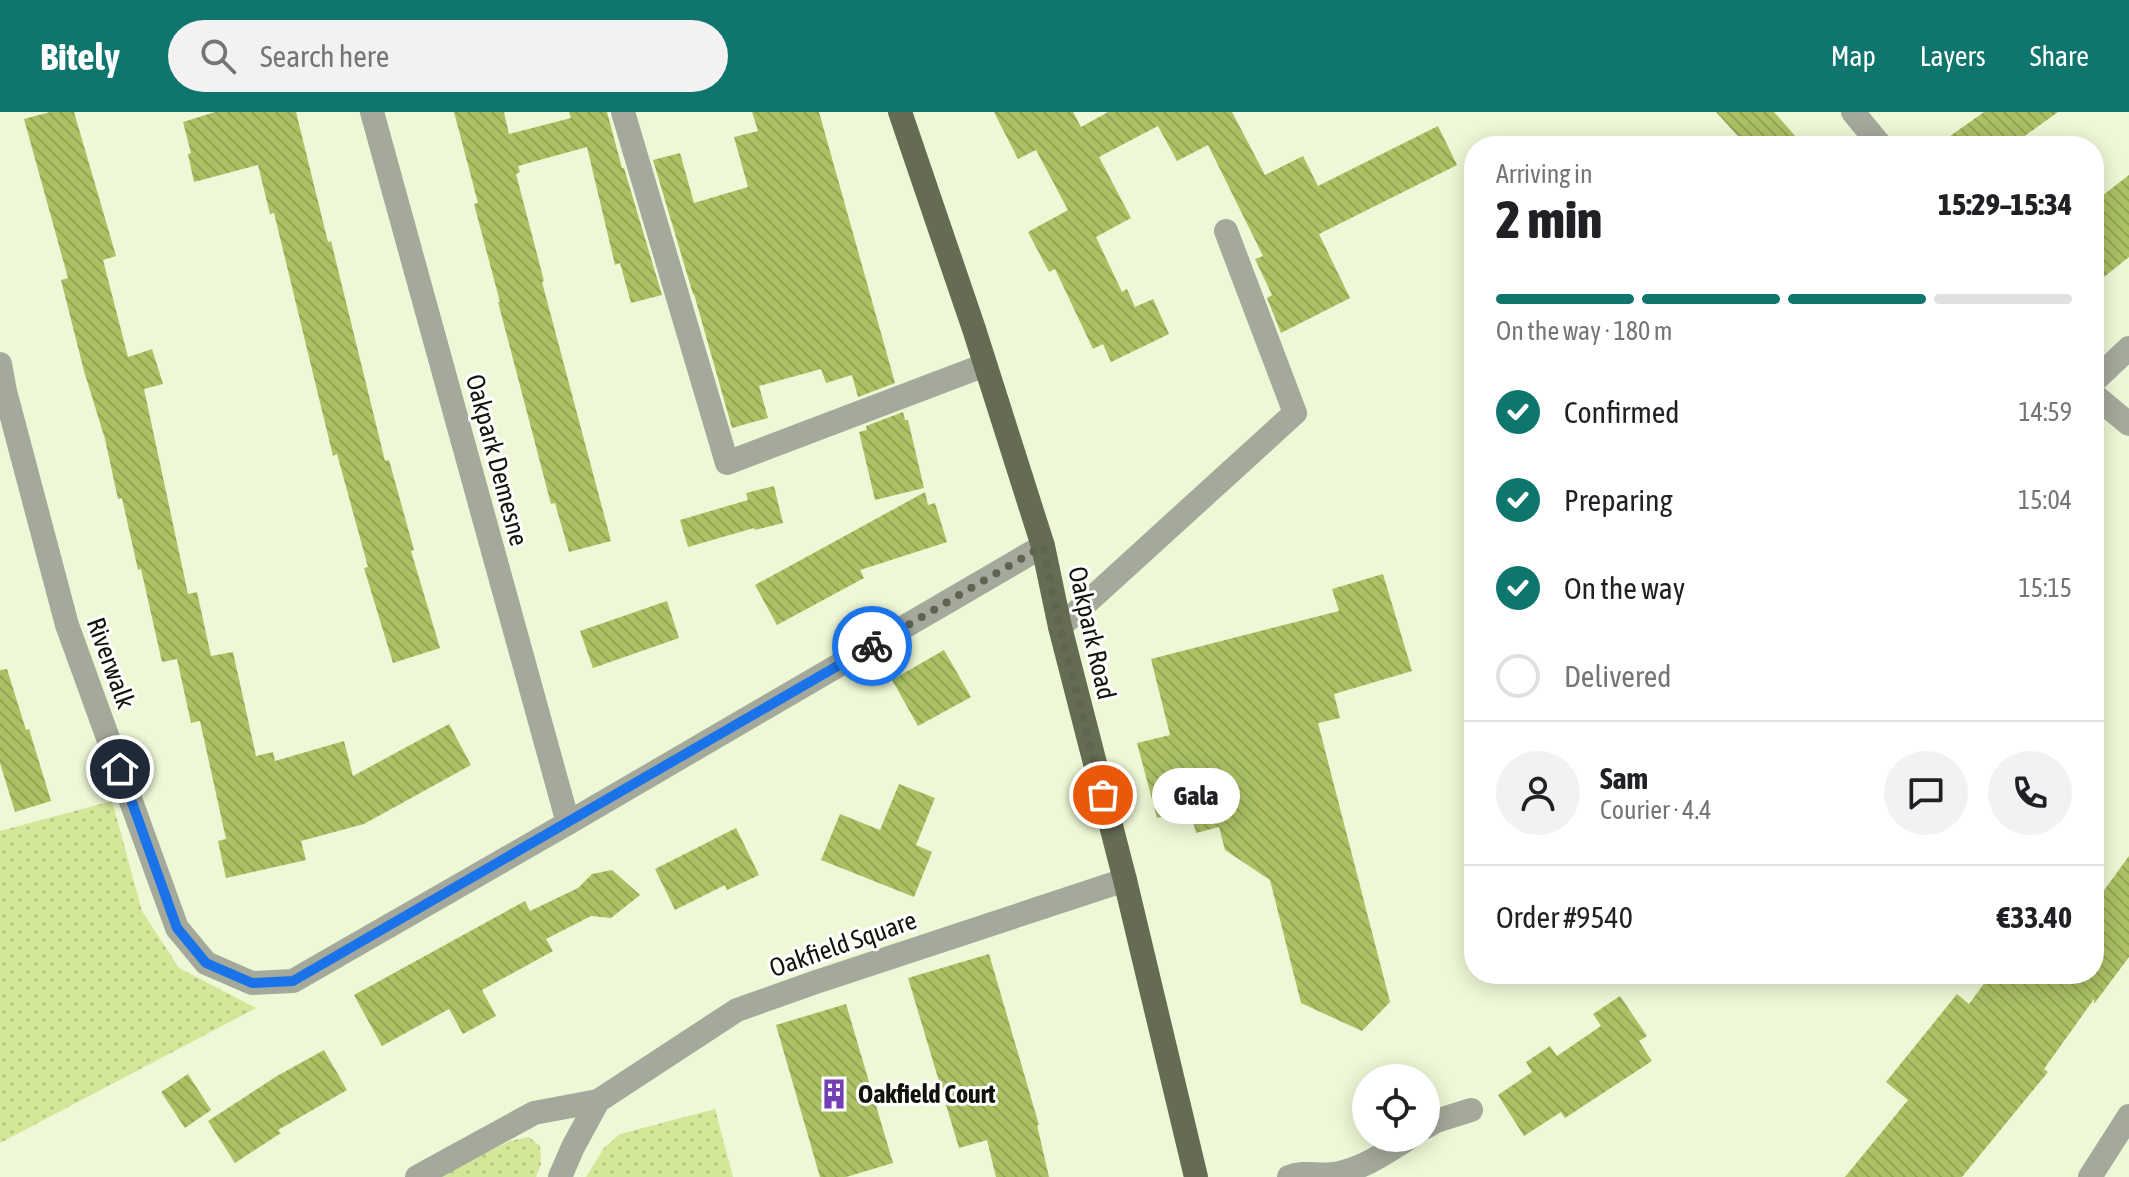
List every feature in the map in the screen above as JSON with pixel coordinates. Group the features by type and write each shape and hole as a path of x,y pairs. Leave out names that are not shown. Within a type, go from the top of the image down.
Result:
{"main road":[{"name":"Oakpark Road","path":"905,114 1043,546 1060,627 1196,1177"}],"street":[{"name":"Oakpark Demesne","path":"372,112 568,823"},
{"path":"623,112 727,463 985,365"},
{"path":"1863,115 1875,136"},
{"path":"1060,627 1295,413 1226,231"},
{"path":"2104,372 2129,348"},
{"name":"Riverwalk","path":"0,364 67,625 177,928 206,963 252,983 293,981 568,823"},
{"path":"2104,403 2129,424"},
{"path":"568,823 1043,546"},
{"name":"Oakfield Square","path":"417,1177 534,1113 598,1101 737,1010 1125,880"},
{"name":"Oakfield Square","path":"560,1177 598,1101"},
{"path":"1440,1120 1471,1110"},
{"path":"2090,1177 2129,1116"},
{"path":"1289,1177 1300,1173 1331,1174 1368,1164 1387,1152"}],"green space":[{"path":"112,801 142,911 179,968 256,1008 0,1143 0,831"},
{"path":"715,1109 733,1177 586,1177 604,1148 620,1134"},
{"path":"529,1137 540,1146 541,1164 536,1177 436,1177 510,1141"}],"building":[{"path":"50,112 74,112 116,256 103,260 128,357 152,349 163,384 144,389 188,594 197,592 211,656 233,652 256,756 273,752 275,761 344,741 353,776 449,724 471,765 364,824 301,841 306,860 226,878 218,841 226,839 200,721 191,723 177,659 162,662 122,498 118,499 105,439 84,371 61,280 68,278 24,119"},
{"path":"215,112 296,112 385,461 389,460 414,550 411,551 440,648 393,663 364,568 368,567 337,454 333,456 274,213 270,214 258,165 194,182 183,122"},
{"path":"454,112 504,112 509,134 571,118 569,112 607,112 662,295 631,303 620,263 615,265 587,147 518,166 520,172 516,174 611,541 569,552 555,503 551,504 498,302 474,204 478,203"},
{"path":"752,112 819,112 895,383 858,397 852,375 826,383 821,369 759,386 768,418 732,428 653,160 680,153 694,203 748,187 734,137 758,131"},
{"path":"994,112 1073,112 1081,127 1108,112 1232,112 1265,175 1303,156 1318,186 1438,126 1457,165 1319,234 1350,298 1281,333 1267,298 1272,295 1255,259 1263,256 1208,145 1177,161 1158,126 1099,157 1131,218 1096,237 1122,292 1127,289 1135,307 1153,299 1169,334 1111,362 1103,344 1093,349 1055,269 1049,272 1028,232 1068,210 1036,150 1018,159"},
{"path":"1716,112 1774,112 1795,136 1738,136"},
{"path":"1984,112 2058,112 2025,136 1950,136"},
{"path":"2129,175 2129,257 2104,277 2104,194"},
{"path":"903,412 905,420 908,420 924,488 875,500 859,432 867,430 866,426"},
{"path":"774,486 783,523 688,547 680,520 748,500 746,493"},
{"path":"925,492 928,505 935,503 947,542 860,570 864,578 777,625 755,585"},
{"path":"1383,574 1412,671 1334,694 1340,718 1318,723 1390,1002 1362,1031 1301,1003 1270,880 1225,850 1219,827 1196,833 1190,809 1157,818 1137,743 1170,735 1151,659 1339,611 1332,589"},
{"path":"667,601 679,638 593,668 580,631"},
{"path":"944,650 971,697 918,726 892,680"},
{"path":"7,669 51,801 15,812 0,763 0,670"},
{"path":"899,784 935,798 916,845 932,852 914,897 821,860 840,814 880,830"},
{"path":"736,828 759,875 727,890 725,885 675,910 655,869"},
{"path":"2129,856 2129,957 2094,1004 2094,999 2044,1069 2048,1072 1962,1177 1845,1177 1908,1100 1886,1082 1957,994 1969,1004 1984,984 2104,984 2104,890"},
{"path":"612,870 640,895 611,918 591,916 546,939 553,951 482,990 496,1016 463,1034 449,1009 382,1046 354,995 525,901 530,911 578,888 592,874"},
{"path":"989,954 1039,1125 1049,1177 996,1177 987,1140 959,1148 908,978"},
{"path":"1620,996 1647,1036 1639,1041 1652,1061 1565,1118 1561,1112 1524,1136 1498,1095 1532,1072 1526,1062 1550,1046 1557,1056 1601,1026 1593,1014"},
{"name":"Oakfield Court","path":"846,1004 893,1163 846,1177 820,1177 776,1025"},
{"path":"324,1050 347,1090 278,1130 281,1133 235,1163 208,1121"},
{"path":"188,1074 211,1110 185,1128 161,1092"}],"way so far":[{"path":"872,646 1043,546 1060,627 1103,795"}],"place":[{"name":"Gala","path":"1103,795"},
{"name":"Oakfield Court","path":"834,1094"}],"route":[{"path":"120,769 177,928 206,963 252,983 293,981 872,646"}]}
